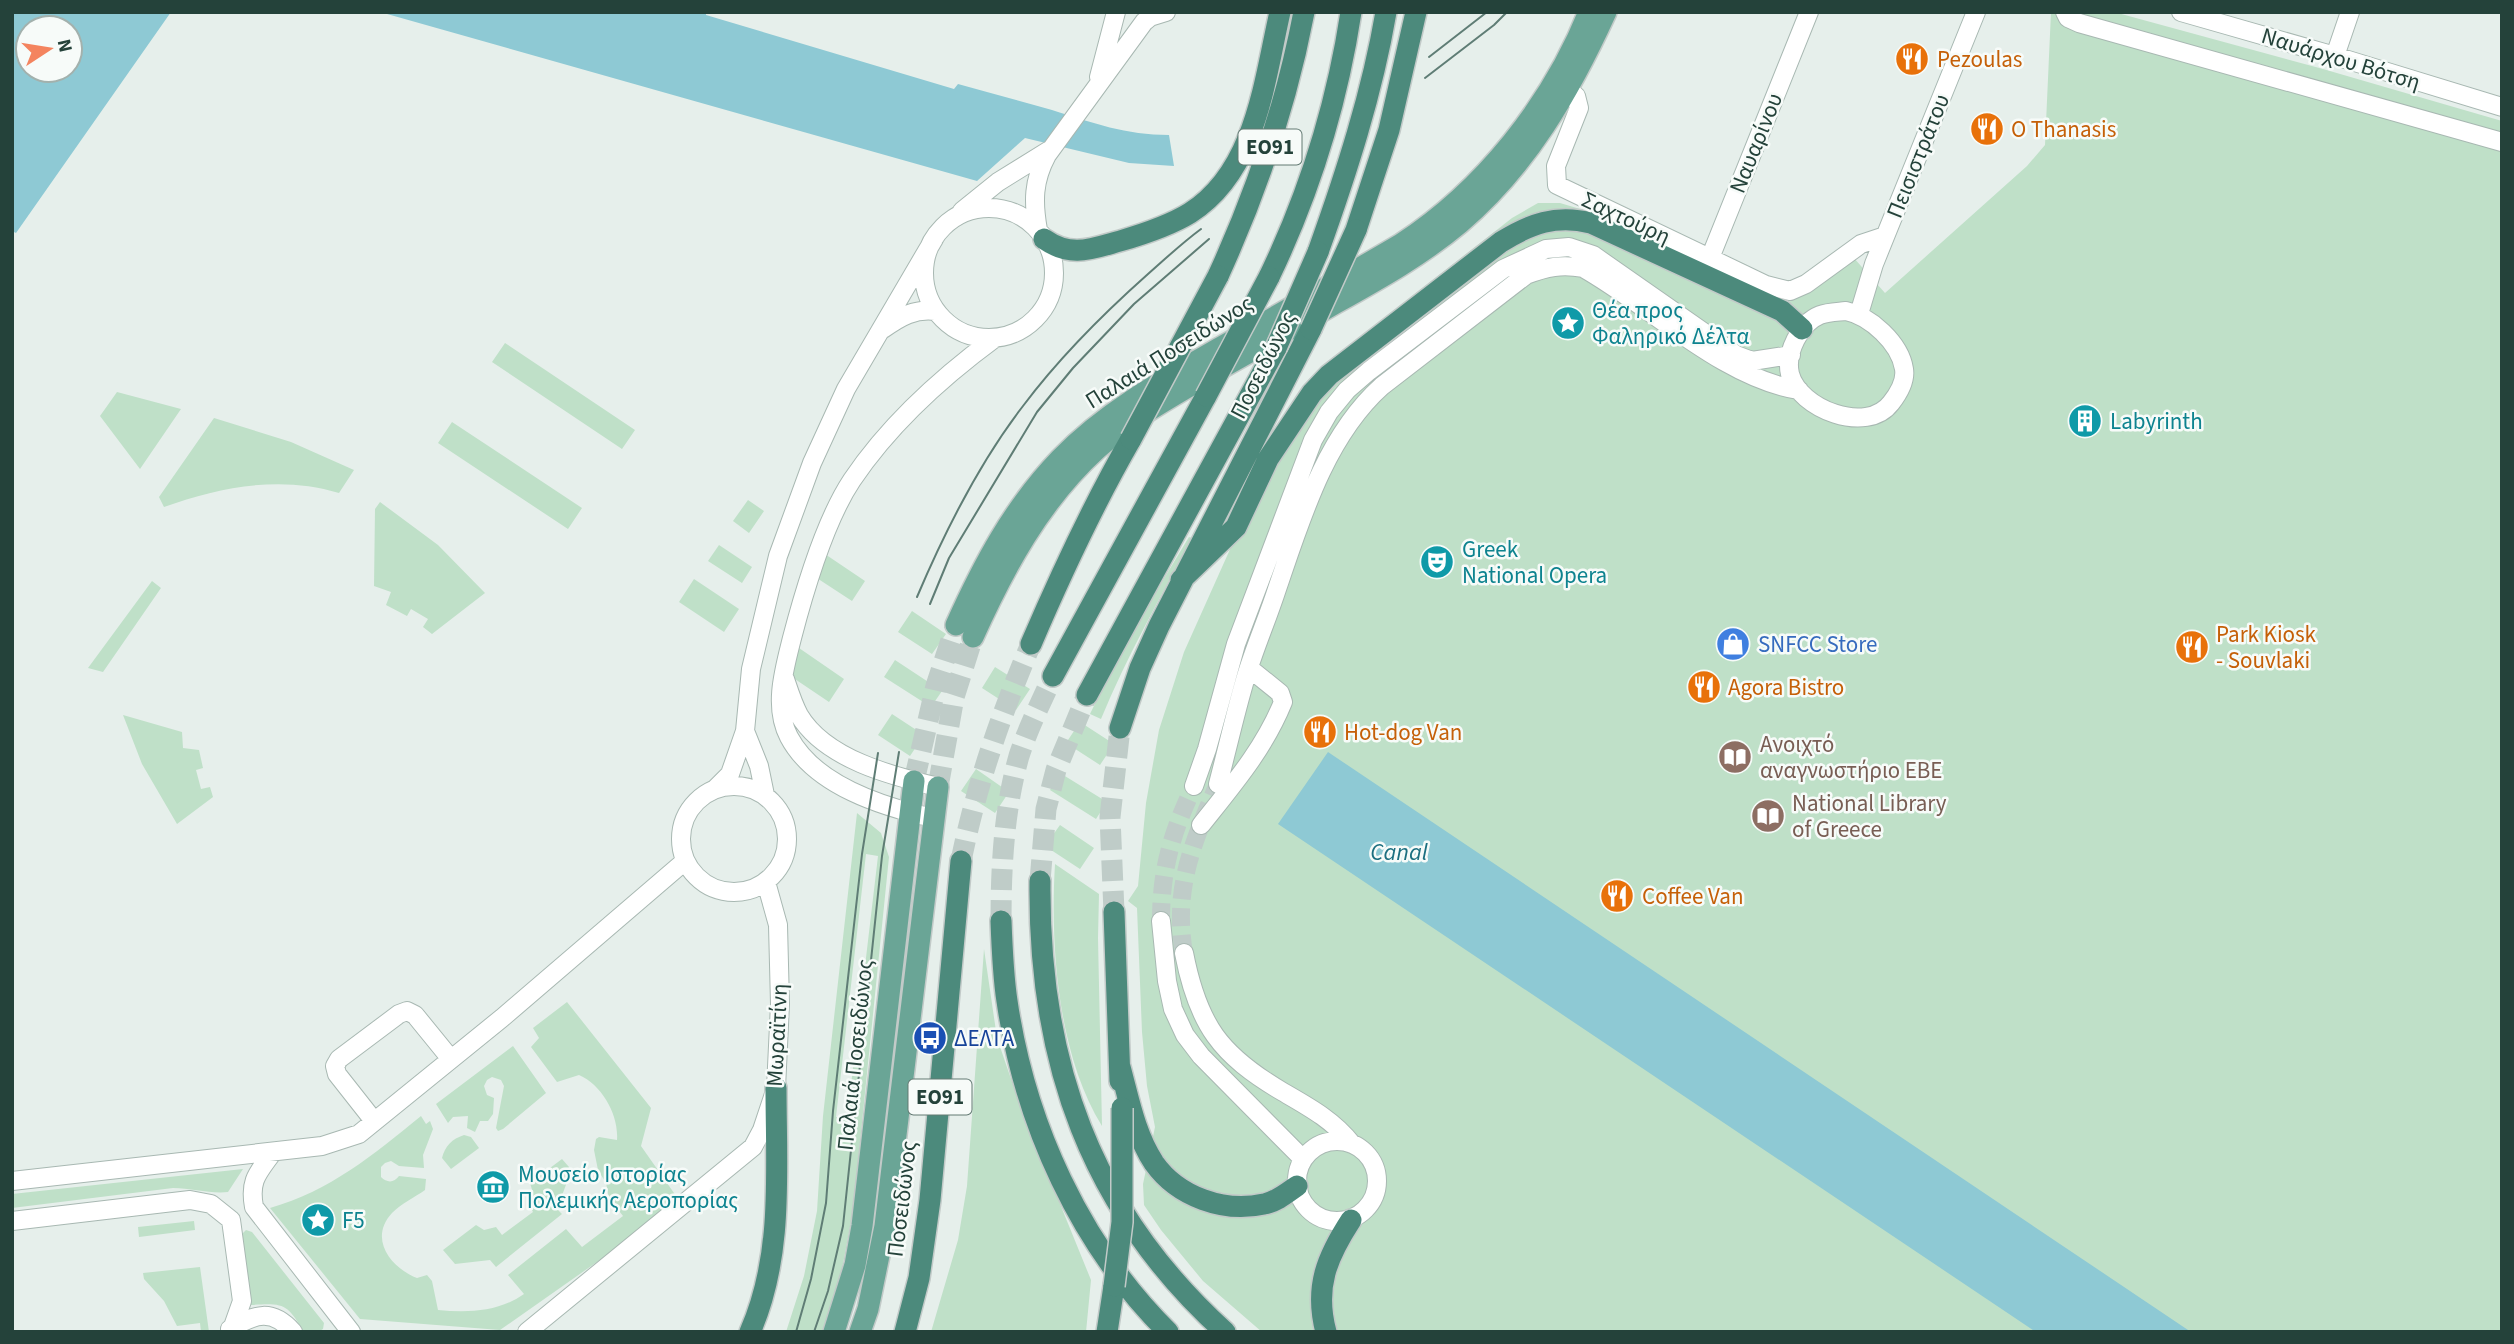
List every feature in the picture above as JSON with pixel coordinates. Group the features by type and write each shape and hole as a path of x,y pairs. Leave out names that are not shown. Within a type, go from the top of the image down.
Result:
{"highway":[{"path":"1041,234 1056,247 1064,250 1097,248 1172,222 1189,213 1217,191 1237,163 1253,125 1280,12"},
{"name":"ΕΟ91","path":"1031,645 1104,486 1218,276 1243,222 1270,149 1290,78 1304,12"},
{"path":"1053,677 1206,396 1291,232 1327,125 1351,12"},
{"path":"1087,695 1276,348 1318,252 1337,200 1370,88 1386,12"},
{"name":"Ποσειδώνος","path":"1120,728 1140,668 1181,580 1311,329 1356,230 1389,130 1416,12"},
{"path":"1181,580 1236,527 1268,459 1312,393 1329,375 1521,230 1543,220 1574,218 1706,266 1782,311 1802,329"},
{"name":"Ποσειδώνος","path":"905,1332 919,1278 930,1200 961,861"},
{"path":"1040,881 1039,920 1045,994 1061,1071 1073,1108 1102,1175 1141,1242 1172,1280 1225,1332"},
{"path":"1107,1332 1122,1222 1122,1108 1114,912"},
{"path":"1001,921 1007,1001 1024,1080 1036,1120 1068,1194 1088,1231 1135,1297 1168,1332"},
{"path":"1120,1067 1137,1131 1155,1164 1174,1184 1206,1202 1239,1207 1265,1204 1279,1199 1297,1186"},
{"path":"750,1332 769,1274 774,1242 776,1088"},
{"path":"1326,1332 1321,1283 1330,1257 1351,1220"}],"main road":[{"name":"Παλαιά Ποσειδώνος","path":"1589,12 1554,85 1525,125 1483,174 1446,210 1401,244 1131,400 1089,432 1061,458 1009,523 990,554 965,631 991,597 1027,531 1071,476 1098,449 1136,419 1173,396 1370,284 1438,240 1494,191 1546,127 1606,12"},
{"name":"Παλαιά Ποσειδώνος","path":"834,1332 855,1265 862,1226 914,781"},
{"path":"860,1332 868,1308 885,1226 938,787"}],"street":[{"path":"1095,90 1116,12"},
{"path":"934,239 926,256 924,275 928,294 936,311 951,326 964,334 995,338 1013,334 1030,324 1051,293 1054,275 1052,256 1041,234 1033,198 1036,178 1053,147 1144,22 1166,12"},
{"name":"Ναυαρίνου","path":"1706,266 1808,12"},
{"name":"Πεισιστράτου","path":"1790,291 1806,284 1861,244 1885,236 1976,12"},
{"path":"2065,12 2068,18 2079,23 2502,142"},
{"name":"Ναυάρχου Βότση","path":"2181,12 2502,107"},
{"path":"2335,56 2350,12"},
{"name":"Σαχτούρη","path":"1567,90 1576,96 1579,108 1556,166 1557,185 1706,266 1790,291"},
{"path":"716,788 736,785 746,787 765,795 781,814 787,838 782,863 766,882 754,889 741,892 714,889 692,873 681,847 681,832 685,818 697,800 716,788 730,774 746,731 751,669 778,556 812,463 846,389 934,239 948,222 998,182 1053,147"},
{"path":"948,222 965,212 985,208 1004,210 1023,217 1041,234"},
{"path":"1858,314 1885,236"},
{"path":"1194,786 1236,644 1313,440 1329,412 1354,383 1503,269 1546,249 1569,247 1593,255 1736,355 1752,361 1791,355"},
{"path":"1218,784 1249,668 1318,481 1336,442 1351,418 1382,386 1526,275 1545,267 1567,265 1583,268 1728,363 1776,386 1799,390"},
{"path":"880,331 905,314 924,310 936,311"},
{"path":"1846,311 1858,314 1887,338 1899,354 1905,370 1901,388 1891,404 1882,412 1864,419 1846,418 1812,402 1799,390 1790,374 1791,355 1802,329 1817,316 1846,311"},
{"path":"950,371 957,349 951,326"},
{"path":"933,818 878,804 847,789 823,773 800,752 789,737 782,718 780,698 799,613 826,534 851,481 884,440 950,371 995,338"},
{"path":"1201,825 1249,766 1283,702 1280,693 1249,668"},
{"path":"784,676 799,715 819,737 858,762 938,787"},
{"path":"746,731 759,766 765,795"},
{"path":"12,1181 322,1146 359,1134 502,1018 685,861"},
{"name":"Μωραϊτίνη","path":"527,1332 752,1147 762,1130 776,1088 780,1004 780,947 775,908 766,882"},
{"path":"1161,921 1167,981 1173,1009 1185,1035 1200,1056 1303,1159"},
{"path":"1184,953 1196,999 1218,1042 1235,1060 1259,1077 1337,1125 1352,1144"},
{"path":"374,1121 337,1074 335,1066 339,1059 399,1014 407,1011 415,1015 450,1058"},
{"path":"1341,1141 1352,1144 1364,1151 1373,1162 1377,1189 1372,1202 1363,1213 1351,1220 1327,1221 1316,1216 1300,1198 1298,1172 1303,1159 1320,1145 1341,1141"},
{"path":"273,1152 254,1178 251,1191 254,1207 351,1332"},
{"path":"12,1221 190,1200 211,1204 231,1220 242,1301 230,1330"},
{"path":"231,1220 254,1207"},
{"path":"230,1330 245,1320 267,1315 280,1320 293,1332"}],"green space":[{"path":"2051,12 2114,12 2502,121 2502,1332 1262,1332 1203,1281 1144,1205 1143,1184 1155,1127 1147,1086 1142,1032 1137,908 1128,901 1138,886 1146,803 1159,730 1184,652 1240,527 1269,472 1321,394 1337,355 1512,218 1538,203 1560,203 1597,214 1788,302 1853,257 1885,293 2027,166 2045,145"},
{"path":"505,343 635,430 622,449 492,362"},
{"path":"117,392 181,409 140,469 100,416"},
{"path":"214,418 291,442 354,470 339,493 272,484 228,489 164,507 159,497"},
{"path":"452,422 582,508 568,529 438,443"},
{"path":"748,500 764,511 749,533 733,521"},
{"path":"380,502 438,545 485,593 432,634 423,627 428,619 411,609 407,616 386,605 391,592 374,586 375,509"},
{"path":"1189,537 1192,538 1133,650 1101,719 1090,714 1125,646"},
{"path":"719,545 752,567 742,583 708,561"},
{"path":"816,548 865,581 852,601 803,569"},
{"path":"694,579 739,609 724,632 679,602"},
{"path":"152,581 161,588 103,672 88,668"},
{"path":"912,611 946,634 932,654 898,632"},
{"path":"799,648 844,679 829,702 783,671"},
{"path":"895,660 942,691 931,707 884,677"},
{"path":"995,667 1030,689 1016,710 982,688"},
{"path":"892,714 924,735 910,756 878,735"},
{"path":"123,715 182,732 183,748 199,750 203,768 196,770 201,789 210,787 213,797 177,824 142,764"},
{"path":"1080,722 1114,744 1100,765 1066,743"},
{"path":"976,769 1009,792 995,813 961,791"},
{"path":"1060,773 1107,802 1096,819 1050,790"},
{"path":"857,813 881,833 889,857 853,1211 838,1290 825,1332 786,1332 804,1276 817,1211 823,1116","holes":["866,854 878,856 847,1119 836,1117"]},
{"path":"1060,825 1094,848 1080,869 1045,846"},
{"path":"1055,864 1099,894 1102,1126 1087,1098 1066,1034 1056,965"},
{"path":"984,949 997,1038 1021,1108 1091,1280 1086,1332 931,1332 958,1240 967,1186"},
{"path":"567,1002 651,1108 641,1146 681,1203 500,1330 360,1319 270,1208 292,1201 331,1182 368,1158 421,1116 426,1124 430,1121 433,1129 423,1155 424,1168 399,1166 391,1161 381,1167 381,1177 390,1181 399,1176 426,1179 425,1190 392,1213 382,1233 386,1252 391,1260 407,1273 417,1278 427,1275 432,1281 438,1310 483,1310 514,1300 524,1294 508,1275 566,1229 582,1247 623,1216 609,1198 606,1183 598,1170 594,1150 599,1137 617,1140 612,1111 602,1093 579,1075 557,1082 531,1047 539,1038 533,1028"},
{"path":"513,1046 546,1093 498,1131 496,1128 504,1086 501,1080 492,1077 484,1086 487,1095 494,1098 493,1114 488,1121 480,1121 475,1132 467,1128 468,1116 453,1117 448,1123 436,1104"},
{"path":"464,1135 471,1137 479,1148 451,1169 442,1158 443,1154 450,1144"},
{"path":"562,1159 569,1167 567,1182 557,1209 562,1214 496,1267 490,1260 455,1264 443,1250 476,1225 484,1230 496,1227 502,1235 533,1212 528,1203 533,1193 530,1183"},
{"path":"243,1169 228,1192 173,1188 12,1208 12,1194"},
{"path":"194,1221 195,1230 139,1237 138,1227"},
{"path":"246,1230 252,1232 324,1323 323,1329 318,1332 304,1332 284,1307 271,1304 251,1305 242,1234"},
{"path":"200,1267 209,1332 201,1332 200,1323 177,1326 164,1301 144,1279 143,1273"}],"water":[{"path":"12,12 171,12 16,233 12,231"},
{"path":"380,12 706,12 706,15 954,89 958,84 1110,127 1138,133 1169,135 1174,166 1129,163 1025,138 977,181"},
{"name":"Canal","path":"1328,752 2191,1332 2036,1332 1278,824"}],"tunnel":[{"path":"914,781 936,686 956,625"},
{"path":"938,787 954,697 973,637"},
{"path":"961,861 990,751 1031,644"},
{"path":"1001,921 1004,838 1014,776 1026,735 1053,676"},
{"path":"1040,881 1046,809 1056,770 1087,695"},
{"path":"1114,912 1110,817 1120,728"},
{"path":"1184,953 1181,929 1183,886 1193,846 1218,784"},
{"path":"1161,921 1163,884 1169,851 1194,786"}],"tram line":[{"path":"1429,57 1487,12"},
{"path":"1425,78 1507,12"},
{"path":"917,597 964,498 1023,406 1051,371 1098,321 1201,229"},
{"path":"930,604 949,558 1037,412 1073,368 1134,304 1209,239"},
{"path":"814,1332 828,1291 843,1226 882,856 899,752"},
{"path":"796,1332 811,1279 826,1203 833,1111 862,854 878,753"}],"place":[{"name":"Pezoulas","path":"1912,59"},
{"name":"O Thanasis","path":"1987,129"},
{"name":"Θέα προς Φαληρικό Δέλτα","path":"1568,323"},
{"name":"Labyrinth","path":"2085,421"},
{"name":"Greek National Opera","path":"1437,562"},
{"name":"SNFCC Store","path":"1733,644"},
{"name":"Park Kiosk - Souvlaki","path":"2192,647"},
{"name":"Agora Bistro","path":"1704,687"},
{"name":"Hot-dog Van","path":"1320,732"},
{"name":"Ανοιχτό αναγνωστήριο ΕΒΕ","path":"1735,757"},
{"name":"National Library of Greece","path":"1768,816"},
{"name":"Coffee Van","path":"1617,896"},
{"name":"ΔΕΛΤΑ","path":"930,1038"},
{"name":"Μουσείο Ιστορίας Πολεμικής Αεροπορίας","path":"493,1187"},
{"name":"F5","path":"318,1220"}]}
